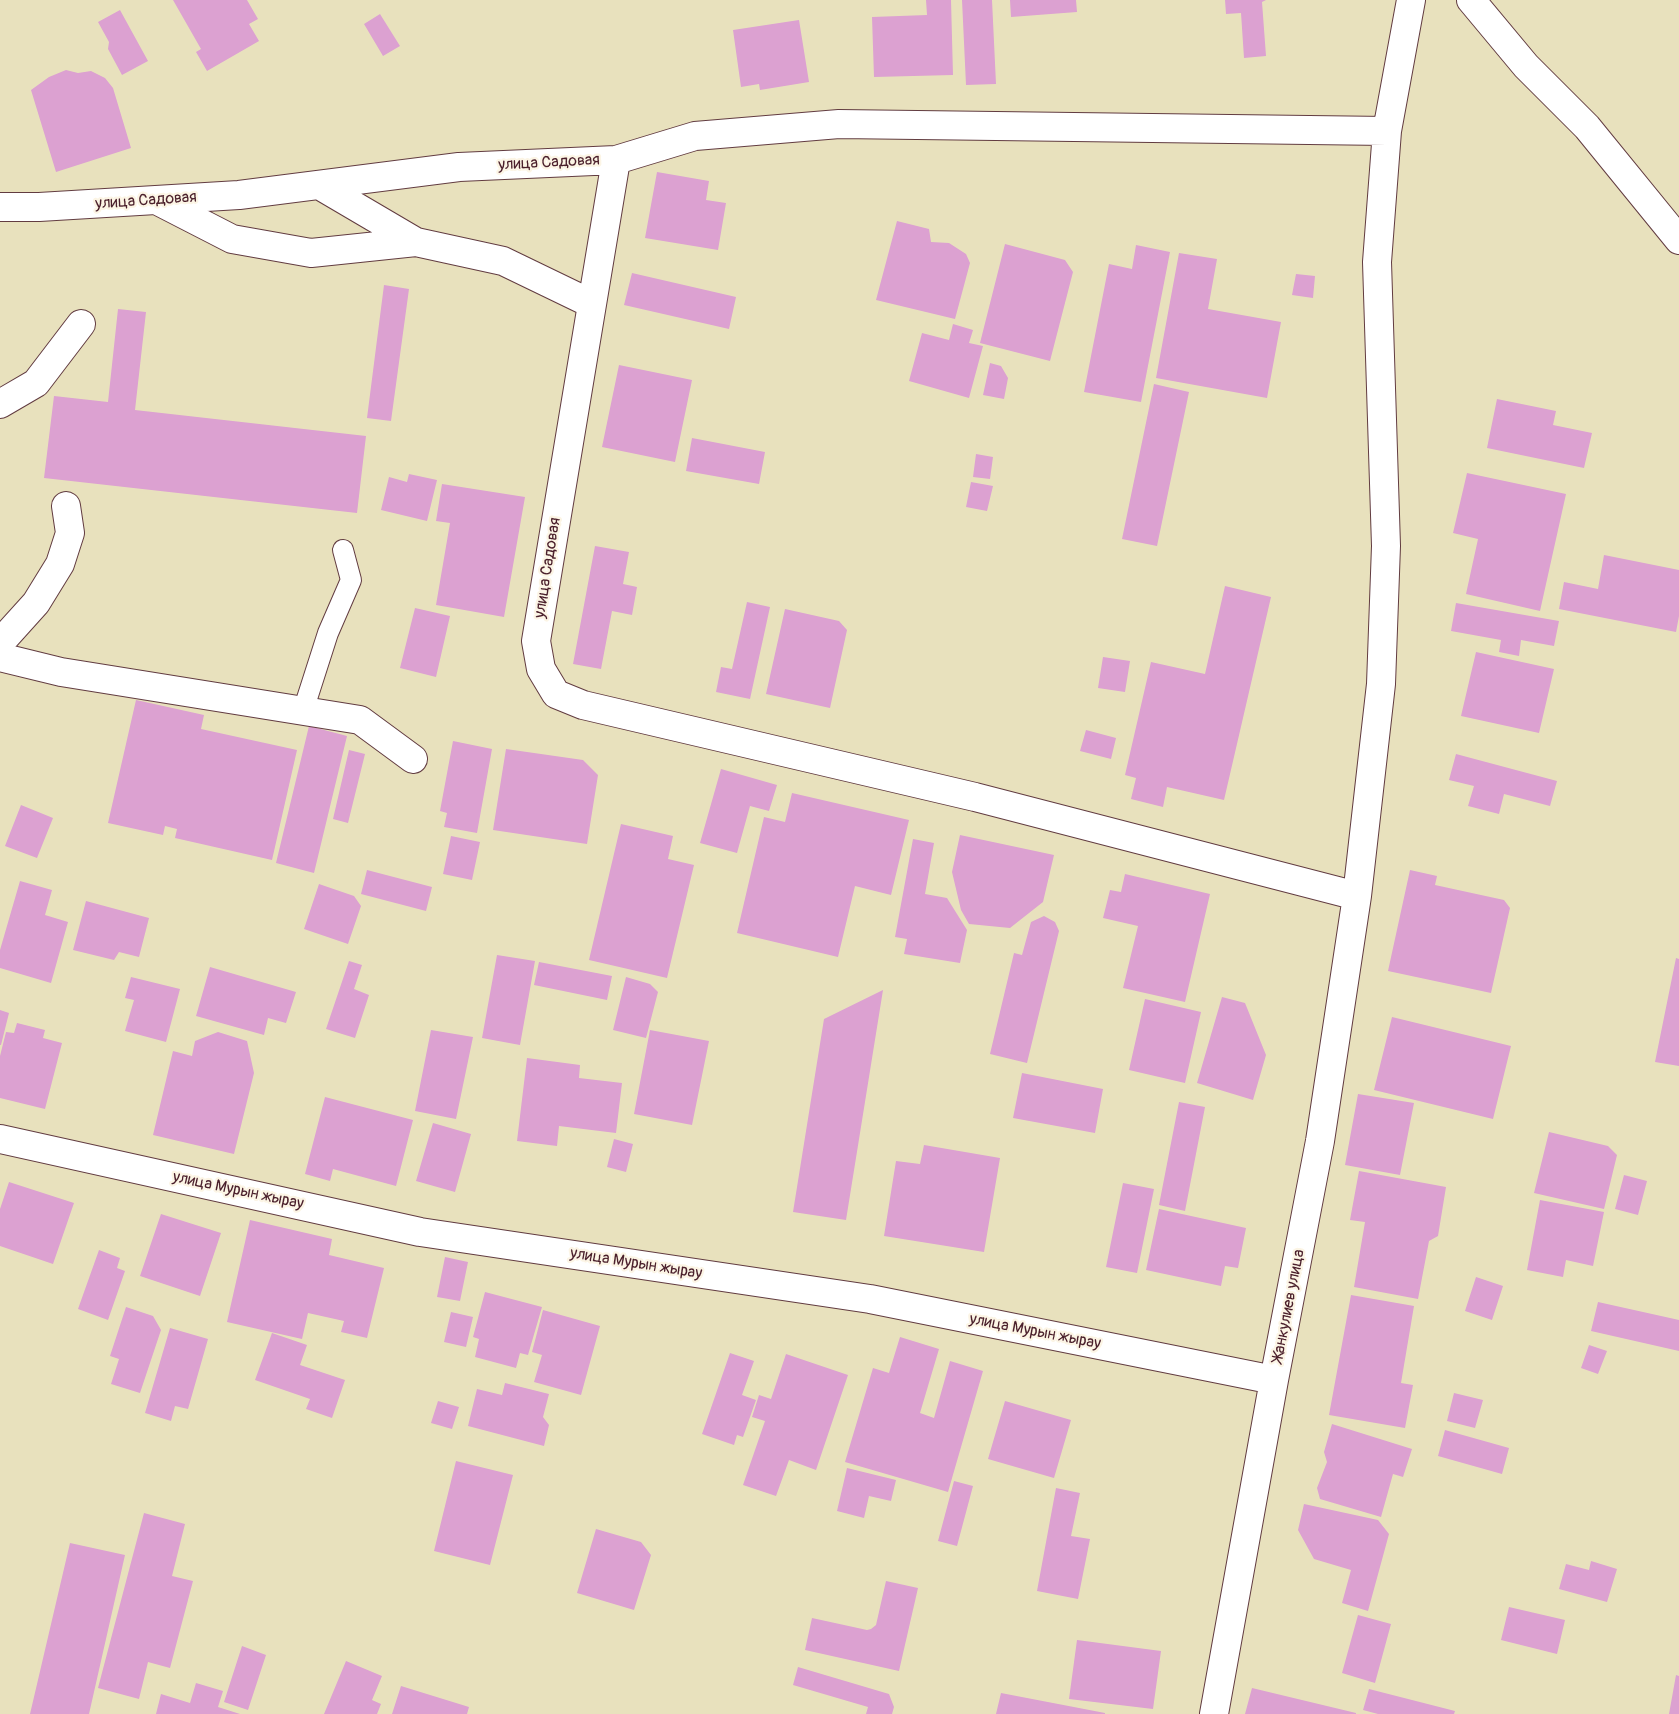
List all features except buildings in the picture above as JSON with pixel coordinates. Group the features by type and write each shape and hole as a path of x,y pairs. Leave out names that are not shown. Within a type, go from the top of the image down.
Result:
{"street":[{"name":"Жанкулиев улица","path":"1214,1714 1274,1380 1320,1141 1357,896 1382,684 1386,546 1378,262 1387,131 1411,0"},
{"path":"1471,0 1526,66 1587,127 1679,240"},
{"path":"616,160 695,136 838,124 1387,131"},
{"name":"улица Садовая","path":"0,207 39,208 239,195 459,168 616,160 536,641 541,669 556,694 583,704 975,797 1357,896"},
{"path":"319,185 416,242 503,261 592,304"},
{"path":"157,200 232,239 311,253 416,242"},
{"path":"0,404 36,383 81,324"},
{"path":"0,643 36,603 60,564 70,533 66,506"},
{"path":"0,657 61,672 360,720 413,759"},
{"name":"улица Мурын жырау","path":"0,1139 420,1232 870,1299 1274,1380"}],"lane":[{"path":"303,711 328,633 351,580 343,550"}]}
